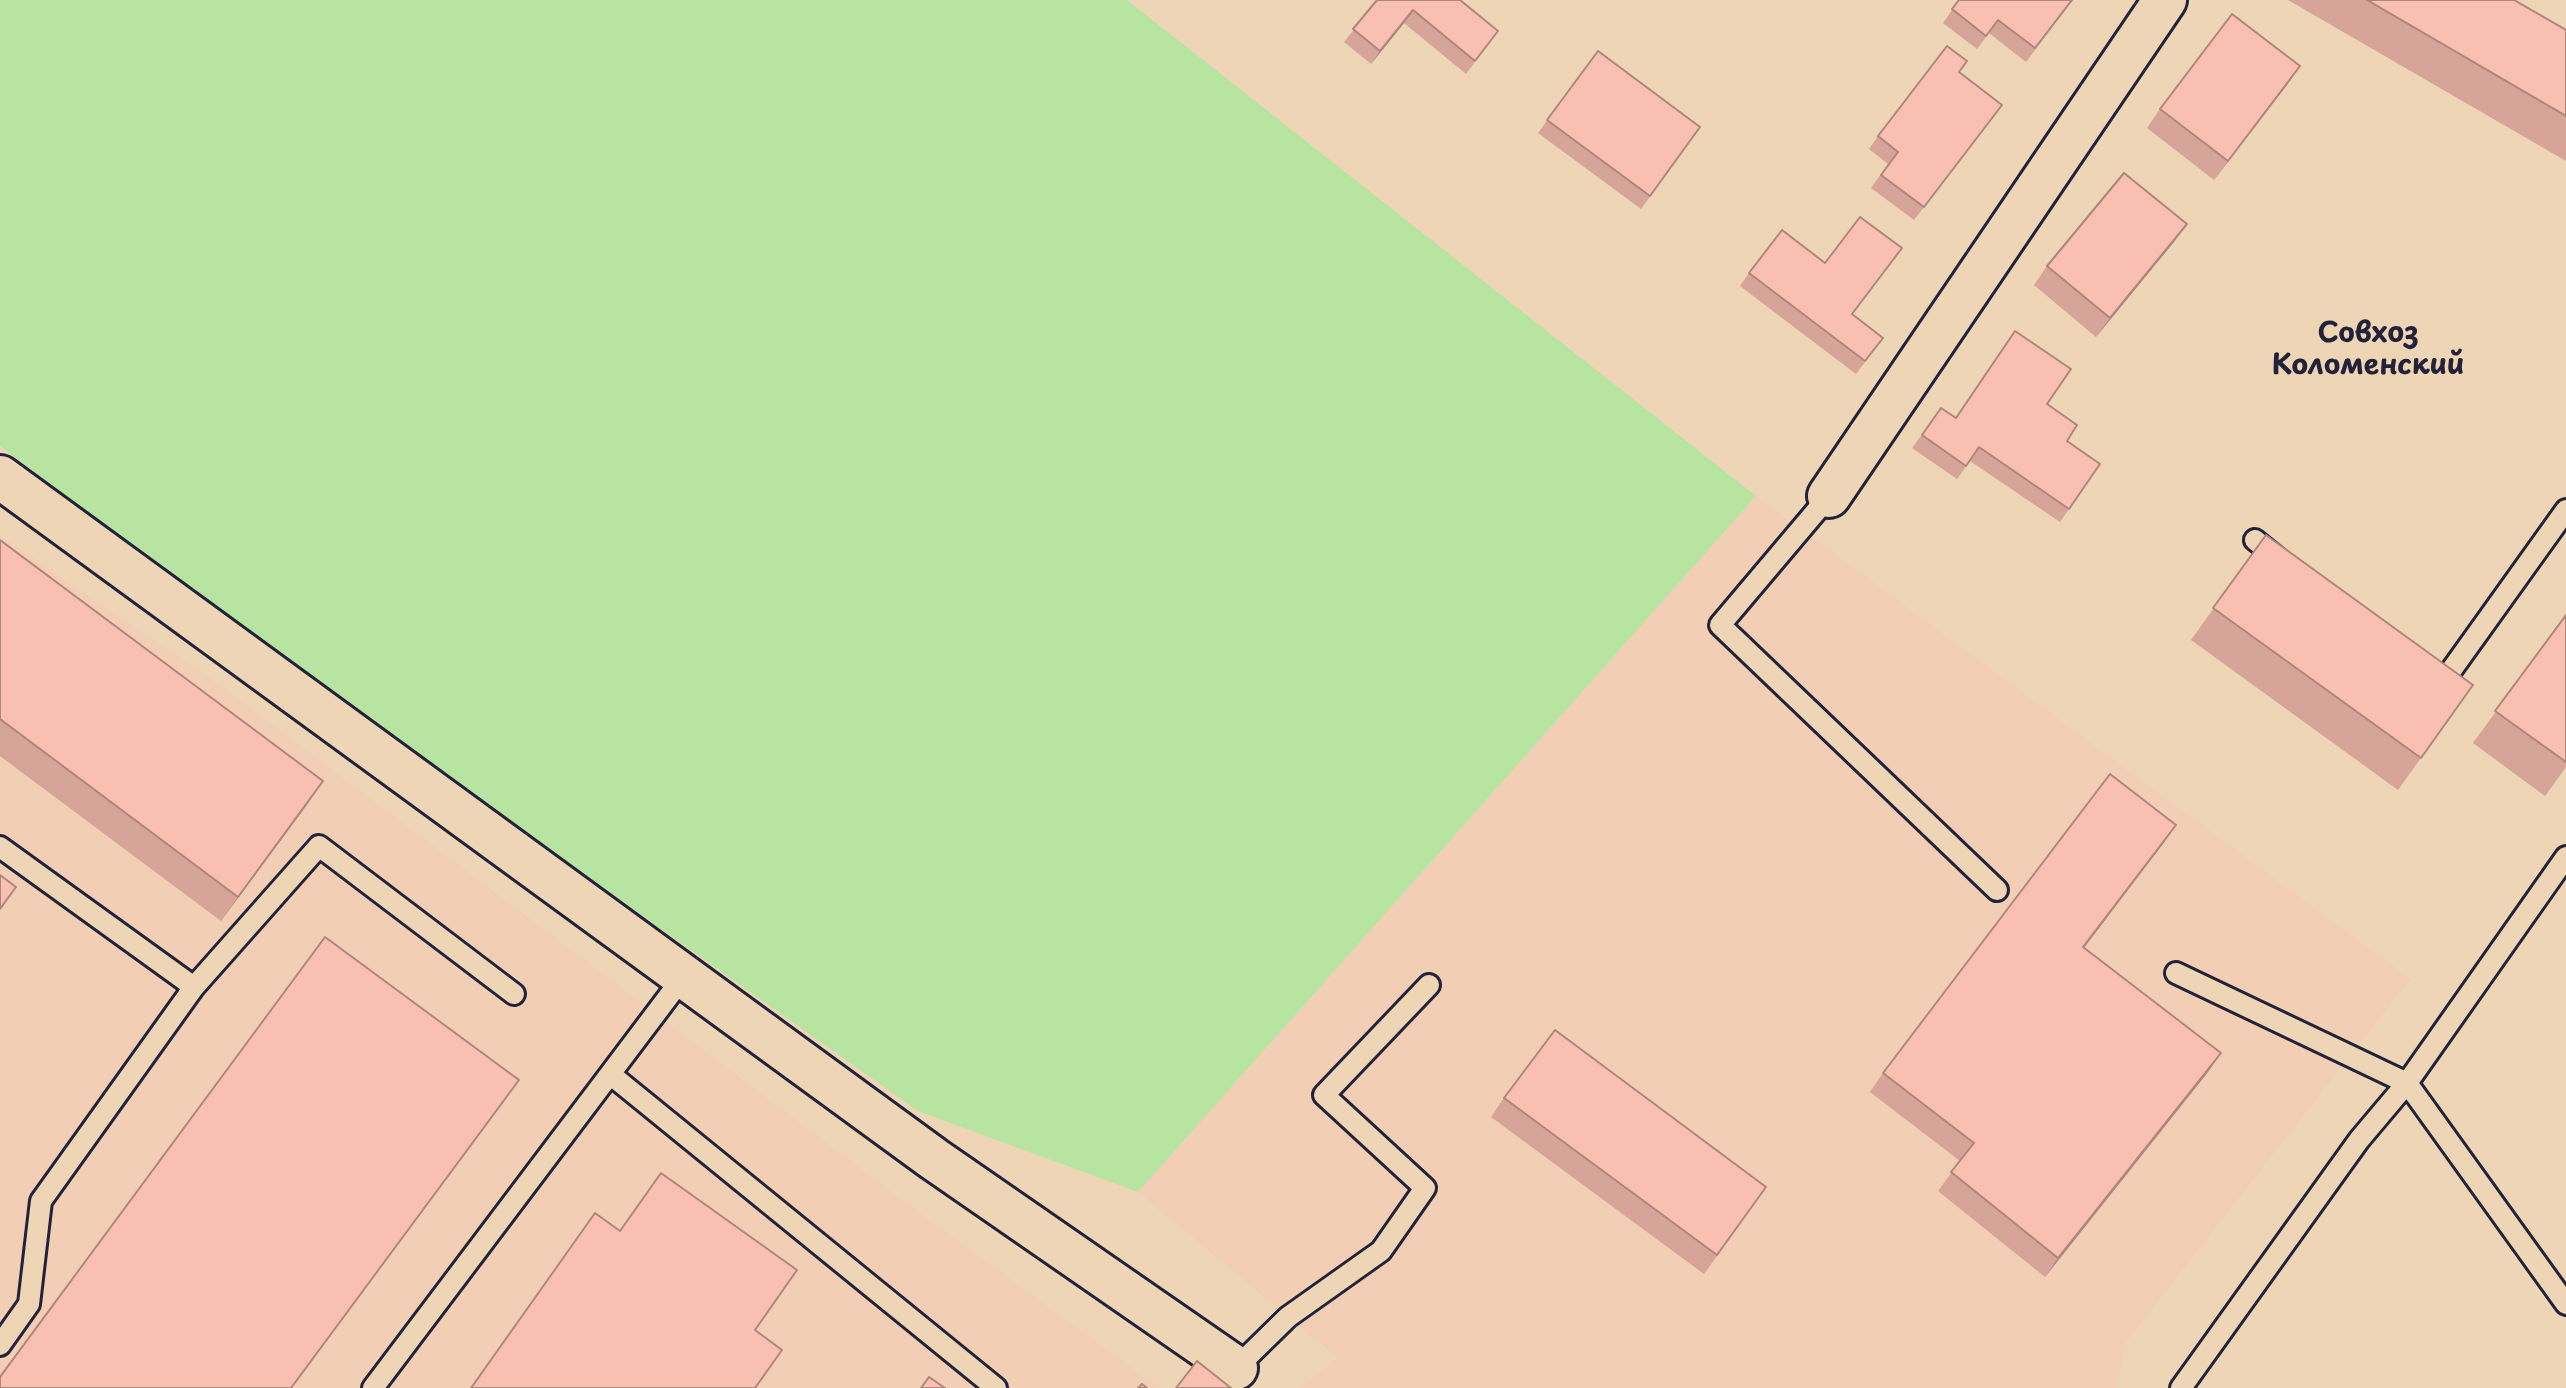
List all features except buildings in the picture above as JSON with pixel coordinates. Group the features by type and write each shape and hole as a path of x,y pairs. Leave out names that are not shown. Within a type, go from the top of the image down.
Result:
{"street":[{"path":"1829,496 2165,0"},
{"path":"0,477 934,1159 1236,1368"}],"lane":[{"path":"1829,496 1720,625 1997,890"},
{"path":"2415,667 2440,686 2566,510"},
{"path":"2255,540 2292,569"},
{"path":"0,1345 29,1304 41,1201 194,987 319,846 514,994"},
{"path":"0,847 194,987"},
{"path":"2181,1388 2359,1140 2407,1083 2566,857"},
{"path":"2176,973 2407,1083 2566,1304"},
{"path":"373,1388 684,976"},
{"path":"1236,1368 1288,1317 1381,1251 1425,1188 1324,1095 1429,985"},
{"path":"610,1074 996,1388"}],"shaded area":[{"path":"1756,496 2410,979 2126,1342 2116,1388 1300,1388 1338,1358 1138,1192"},
{"path":"0,536 225,689 922,1215 1159,1388 0,1388"}],"green space":[{"path":"0,0 1127,0 1756,496 1138,1192 918,1111 325,691 0,446"}],"district":[{"name":"Совхоз Коломенский","path":"2368,350"}]}
